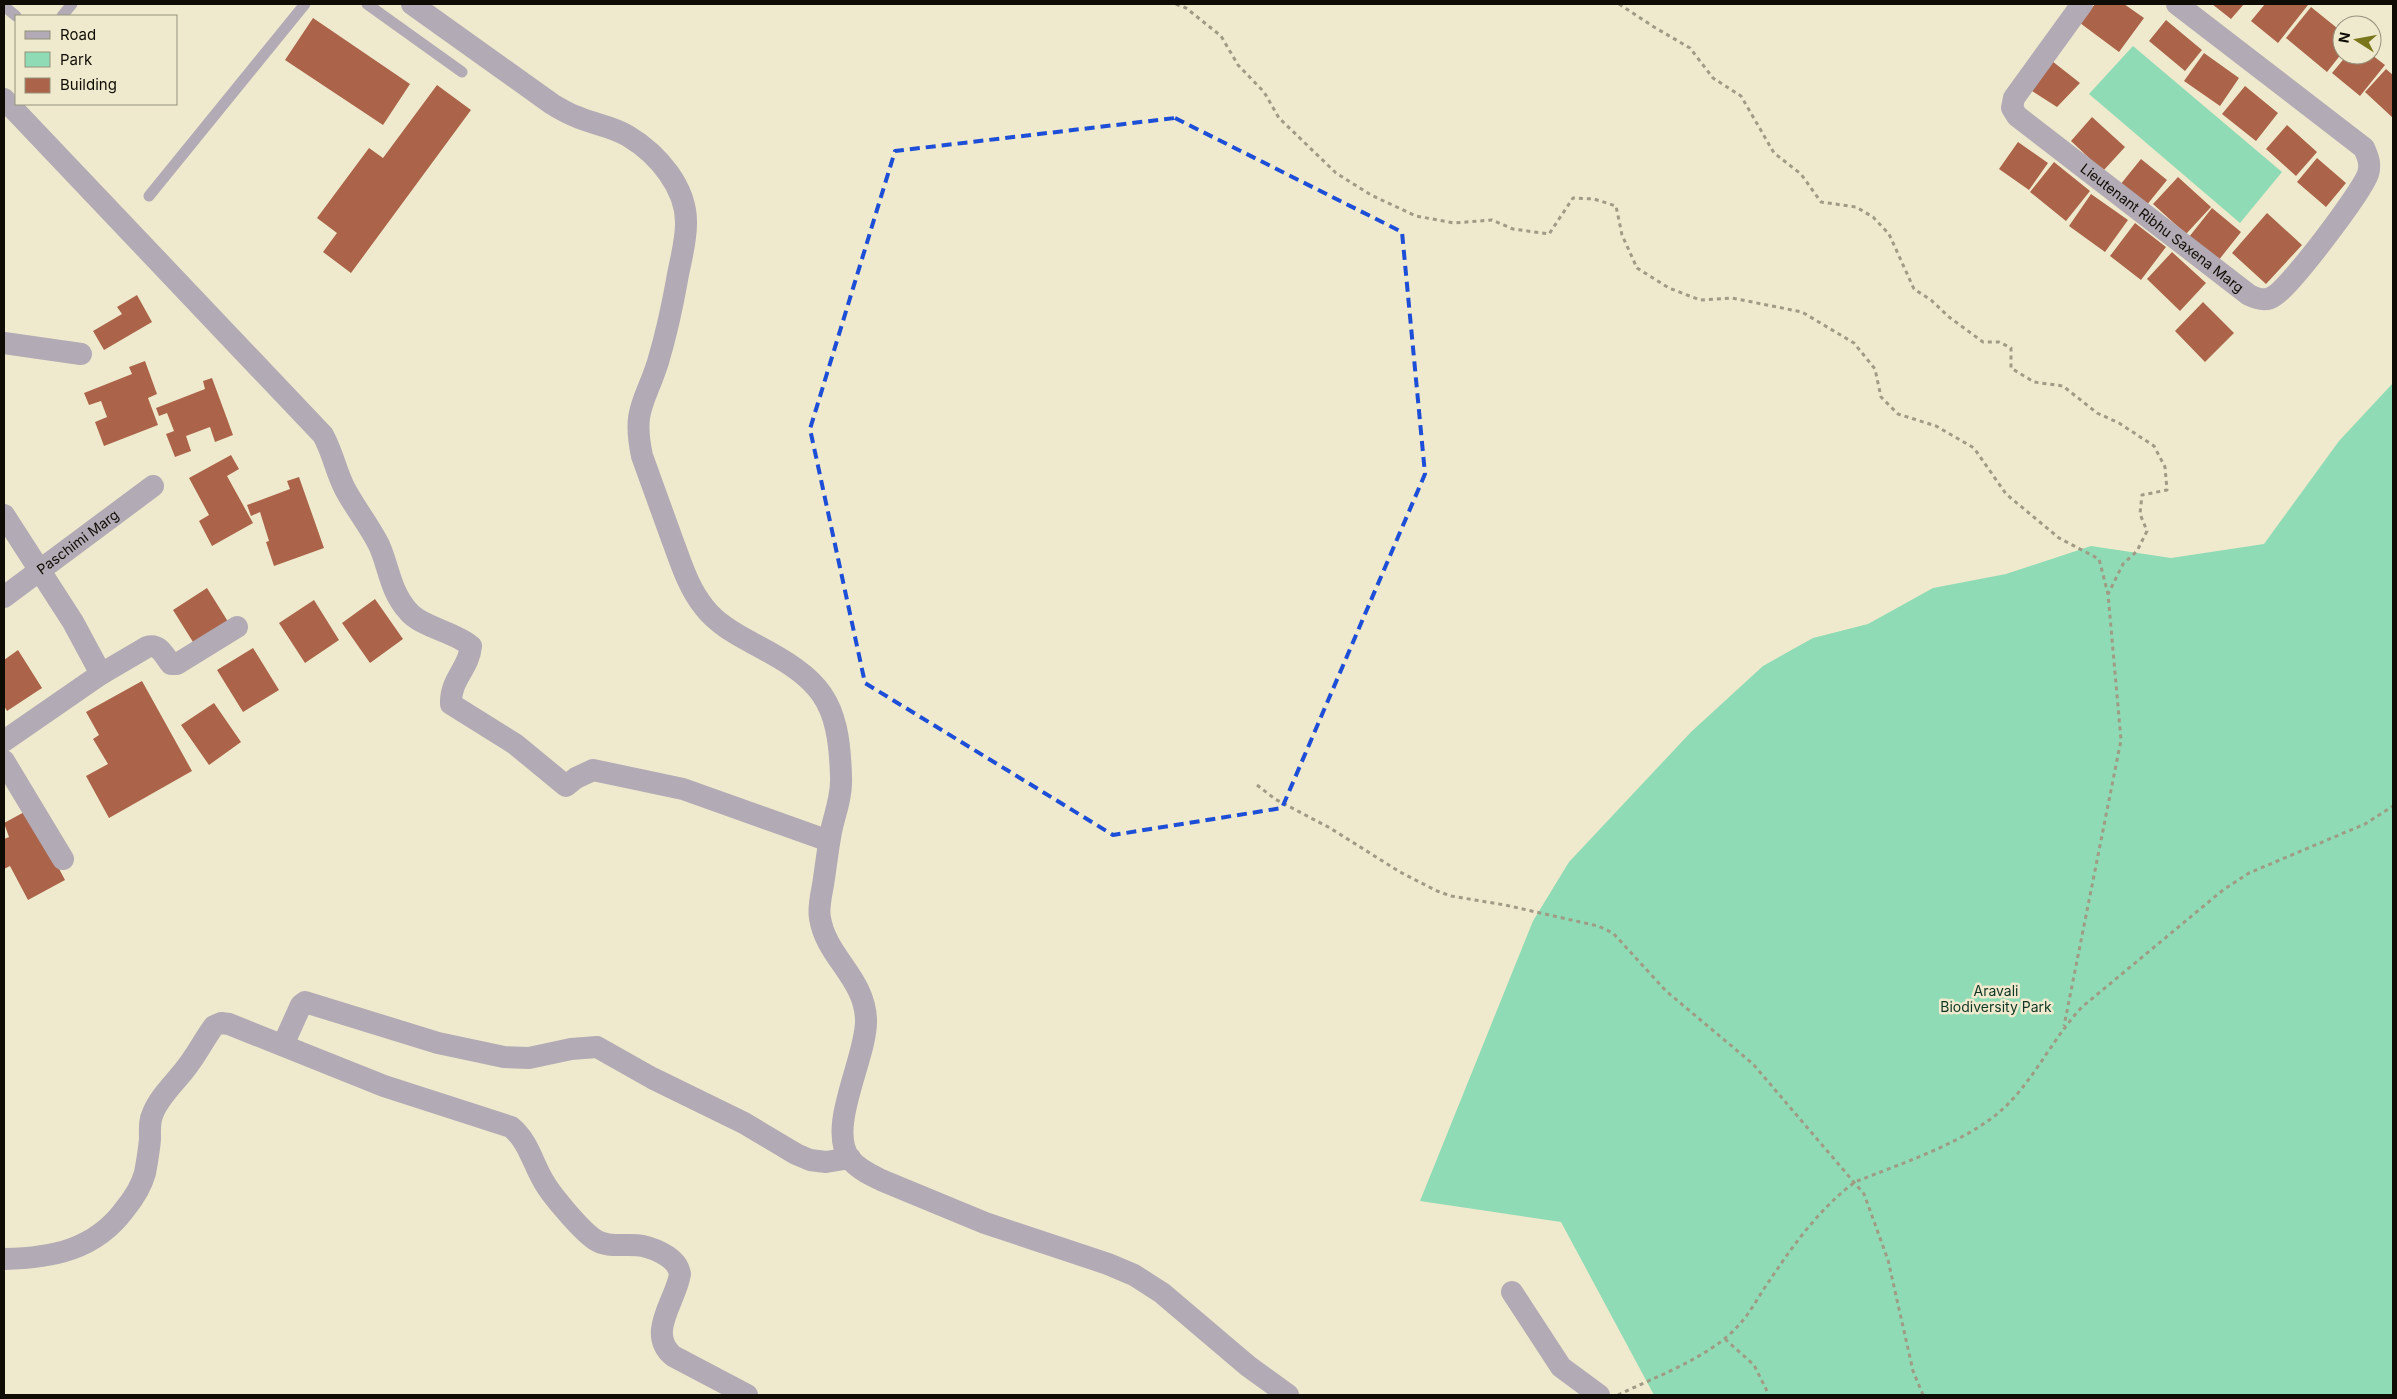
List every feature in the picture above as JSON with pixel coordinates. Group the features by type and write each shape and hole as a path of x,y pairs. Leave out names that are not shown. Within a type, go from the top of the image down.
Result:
{"street":[{"path":"412,4 552,104 576,116 629,136 652,155 678,188 685,206 684,242 663,342 638,414 639,442 642,456 684,571 693,592 706,610 734,633 800,670 815,683 828,703 838,742 841,778 820,902 820,919 834,951 856,982 863,998 866,1021 846,1108 843,1130 845,1149 850,1158 868,1173 882,1180 985,1223 1108,1264 1134,1275 1162,1293 1248,1366 1288,1395"},
{"name":"Lieutenant Ribhu Saxena Marg","path":"2082,4 2014,98 2012,108 2017,116 2249,295 2258,299 2274,296 2301,269 2344,212 2367,175 2370,163 2364,148 2177,4"},
{"path":"4,99 324,435 333,453 344,487 379,545 392,588 409,612 472,646 470,654 450,692 451,704 515,744 566,786 576,778 593,770 683,789 830,841"},
{"path":"4,343 81,354"},
{"name":"Paschimi Marg","path":"4,597 153,486"},
{"path":"4,515 40,570 102,674"},
{"path":"4,741 102,674 150,646 159,648 169,662 177,664 237,627"},
{"path":"4,761 63,859"},
{"path":"283,1045 301,1005 305,1002 438,1043 504,1057 529,1058 570,1049 597,1047 652,1078 724,1113 810,1160 837,1162 850,1158"},
{"path":"4,1259 49,1256 69,1251 97,1237 119,1218 136,1195 144,1176 148,1157 152,1114 158,1102 191,1062 214,1026 229,1024 384,1086 511,1127 521,1135 527,1144 545,1184 595,1241 612,1245 642,1246 656,1250 673,1260 679,1267 680,1274 661,1330 662,1342 666,1350 673,1356 747,1395"},
{"path":"1512,1292 1561,1367 1599,1395"}],"lane":[{"path":"63,15 72,4"},
{"path":"149,196 305,4"},
{"path":"367,4 462,72"},
{"path":"4,6 15,15"}],"path":[{"path":"1176,4 1186,8 1221,36 1238,64 1264,92 1279,118 1336,173 1371,195 1416,216 1454,223 1492,220 1513,229 1548,234 1574,198 1594,199 1616,206 1622,235 1637,268 1669,288 1700,300 1732,298 1802,312 1854,343 1875,368 1881,397 1898,414 1936,426 1974,448 2006,494 2059,538 2099,559 2108,594 2121,740 2064,1026"},
{"path":"1619,4 1690,48 1713,78 1741,96 1774,154 1801,174 1821,202 1856,207 1873,217 1889,234 1914,290 1932,300 1949,317 1983,342 1999,342 2011,348 2011,368 2034,382 2064,386 2097,413 2119,423 2154,446 2166,467 2167,490 2142,495 2140,514 2147,531 2137,551 2123,564 2108,594"},
{"path":"1257,785 1275,799 1330,828 1400,872 1437,891 1451,896 1505,905 1598,926 1613,933 1666,991 1753,1064 1855,1182 1868,1202 1888,1260 1913,1371 1923,1395"},
{"path":"1618,1395 1709,1350 1725,1339 1739,1326 1775,1273 1827,1207 1855,1182 1959,1139 2004,1107 2025,1082 2064,1026 2082,1007 2223,890 2249,873 2365,824 2393,806"},
{"path":"1725,1339 1754,1365 1769,1395"}],"highlighted area":[{"path":"1175,118 1402,232 1425,474 1282,808 1113,835 865,683 810,429 895,151"}],"green space":[{"path":"2133,46 2282,172 2240,223 2089,94"},
{"name":"Aravali Biodiversity Park","path":"2393,383 2393,1395 1654,1395 1561,1222 1420,1201 1533,921 1569,862 1691,732 1763,666 1813,638 1868,624 1933,588 2006,574 2091,546 2171,558 2264,544 2339,441"}],"building":[{"path":"2095,4 2124,4 2144,18 2119,52 2080,23"},
{"path":"2212,4 2244,4 2231,19"},
{"path":"2265,4 2308,5 2278,43 2251,21"},
{"path":"2311,7 2332,24 2333,65 2327,72 2286,38"},
{"path":"313,18 410,84 383,125 285,60"},
{"path":"2166,20 2202,50 2185,71 2149,41"},
{"path":"2204,53 2239,78 2220,106 2184,81"},
{"path":"2052,61 2080,83 2057,107 2032,91"},
{"path":"2382,63 2385,65 2360,96 2332,73 2339,65 2382,65"},
{"path":"2386,69 2393,75 2393,118 2365,92"},
{"path":"437,85 471,110 351,273 323,252 337,233 317,218 369,148 383,158"},
{"path":"2245,86 2278,113 2256,141 2222,114"},
{"path":"2092,117 2125,147 2103,171 2071,141"},
{"path":"2287,125 2317,152 2296,176 2266,149"},
{"path":"2018,142 2048,163 2029,190 1999,169"},
{"path":"2317,158 2346,183 2326,207 2297,182"},
{"path":"2141,159 2167,180 2146,206 2120,185"},
{"path":"2054,162 2090,191 2066,221 2030,192"},
{"path":"2178,177 2211,207 2186,234 2153,204"},
{"path":"2091,194 2128,220 2105,252 2069,226"},
{"path":"2212,208 2241,232 2218,261 2189,237"},
{"path":"2267,213 2302,245 2266,284 2232,253"},
{"path":"2135,223 2166,247 2141,280 2110,256"},
{"path":"2172,252 2206,283 2180,311 2147,279"},
{"path":"137,295 152,322 104,350 93,331 122,314 117,307"},
{"path":"2203,302 2234,333 2205,362 2175,331"},
{"path":"145,361 157,394 148,398 158,425 104,446 95,422 107,417 101,401 89,405 84,393 132,374 129,367"},
{"path":"212,378 233,435 215,442 210,427 186,436 191,451 175,457 166,434 174,431 167,413 159,416 156,408 205,389 203,381"},
{"path":"231,455 239,469 227,476 253,523 212,546 199,521 209,515 189,478"},
{"path":"299,477 324,548 274,566 266,542 269,541 260,512 251,516 247,505 290,489 287,481"},
{"path":"207,588 232,628 198,650 173,610"},
{"path":"375,599 403,639 370,663 342,623"},
{"path":"314,600 339,640 305,663 279,623"},
{"path":"253,648 279,690 243,712 217,670"},
{"path":"18,650 42,688 7,711 4,706 4,660"},
{"path":"142,681 192,771 109,818 86,776 108,764 93,739 99,735 86,712"},
{"path":"214,703 241,742 209,765 181,725"},
{"path":"28,810 65,880 28,900 10,866 4,869 4,839 9,837 4,823"}]}
